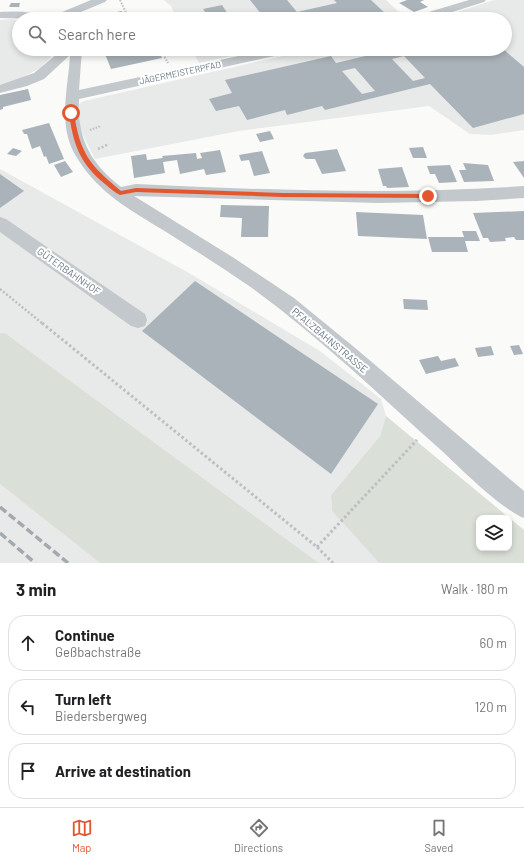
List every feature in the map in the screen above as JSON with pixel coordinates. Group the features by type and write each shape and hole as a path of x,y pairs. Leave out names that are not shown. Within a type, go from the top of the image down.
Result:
{"street":[{"path":"71,12 101,0"},
{"path":"444,12 480,0"},
{"path":"0,15 12,15"},
{"path":"0,89 34,79 44,73 59,56"},
{"name":"PFALZBAHNSTRASSE","path":"75,56 76,64 71,96 74,136 83,156 100,176 120,193 243,272 286,303 320,330 491,481 524,506"},
{"name":"JÄGERMEISTERPFAD","path":"71,96 257,56"},
{"path":"120,193 136,190 390,197 494,195 524,192"},
{"name":"GÜTERBAHNHOF","path":"0,223 138,320"}],"path":[{"path":"120,0 126,12"},
{"path":"0,288 317,547 333,563"},
{"path":"317,547 429,426"}],"shaded area":[{"path":"164,0 386,0 399,12 174,12 171,6"},
{"path":"494,0 524,0 524,130 491,135 470,134 429,106 239,131 95,159 80,129 79,104 84,101 283,56 512,56 512,12 457,12"},
{"path":"12,19 12,56 51,56 40,68 18,80 0,85 0,20"},
{"path":"196,56 230,56 199,63"},
{"path":"0,169 189,273 320,351 381,399 386,416 380,436 331,495 332,511 379,563 319,563 5,333 0,333"},
{"path":"0,333 5,333 319,563 100,563 0,484"},
{"path":"386,416 506,515 476,515 476,551 512,551 512,520 524,530 524,563 379,563 332,511 331,495 380,436"},
{"path":"0,484 37,513 100,563 0,563"}],"building":[{"path":"250,0 287,0 297,12 259,12"},
{"path":"334,0 371,0 384,12 297,12 337,3"},
{"path":"407,0 424,0 420,2 428,7 414,12 399,3"},
{"path":"11,3 20,3 19,7 9,7"},
{"path":"222,5 226,12 205,12 203,9"},
{"path":"106,56 161,56 162,58 111,69"},
{"path":"331,56 336,63 366,56 404,56 511,56 524,67 524,114 473,128 430,84 325,110 322,106 287,115 285,110 247,120 239,106 216,111 209,99 232,93 225,80","holes":["404,56 425,78 413,81 392,59","355,68 375,91 362,94 342,71"]},
{"path":"28,89 31,100 3,107 3,109 0,110 0,95"},
{"path":"49,123 64,159 49,164 46,156 44,157 40,146 32,149 27,134 24,134 22,130"},
{"path":"270,131 274,139 260,142 256,134"},
{"path":"423,147 427,158 413,158 409,148"},
{"path":"13,148 22,151 16,156 7,154"},
{"path":"337,149 346,171 322,174 315,159 306,159 303,156 305,153"},
{"path":"220,150 226,172 206,175 204,169 180,174 177,160 163,162 165,173 134,178 131,156 146,154 147,160 163,158 162,156 196,153 197,159 202,158 200,153"},
{"path":"262,151 270,173 254,176 249,160 241,161 239,155"},
{"path":"65,161 73,172 61,177 54,165"},
{"path":"524,161 524,178 513,162"},
{"path":"463,163 488,165 494,181 464,182 459,170 466,170"},
{"path":"450,165 457,182 439,183 435,174 430,174 427,166"},
{"path":"402,167 409,187 387,188 386,186 383,186 378,169"},
{"path":"0,174 24,191 0,208"},
{"path":"221,205 269,206 268,237 241,237 242,218 220,217"},
{"path":"524,211 524,240 516,240 514,237 505,238 506,241 490,242 488,238 483,238 473,213"},
{"path":"356,212 423,215 427,239 358,236"},
{"path":"462,231 476,231 480,241 465,241 468,252 432,252 428,237 464,237"},
{"path":"195,281 378,404 331,474 142,331"},
{"path":"403,299 427,300 428,310 404,309"},
{"path":"519,345 523,354 514,355 510,346"},
{"path":"491,346 494,355 478,357 475,348"},
{"path":"438,356 441,361 455,358 459,366 426,374 419,360"}],"railway":[{"path":"0,507 68,563"},
{"path":"0,533 35,563"}],"route":[{"path":"71,113 74,136 83,156 90,167 120,193 127,190 136,190 282,195 390,197 428,196"}]}
